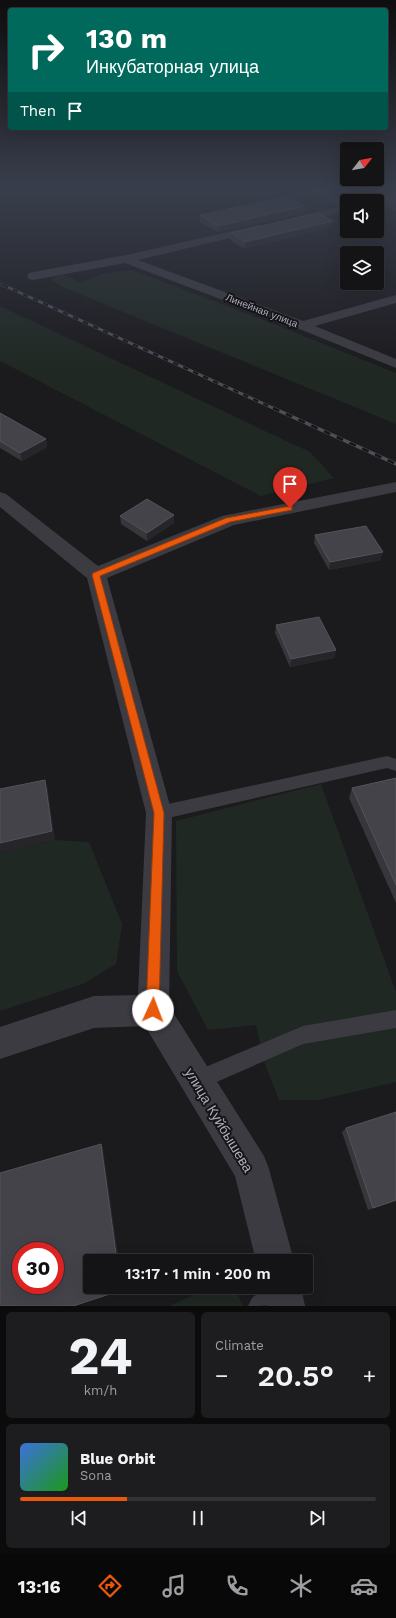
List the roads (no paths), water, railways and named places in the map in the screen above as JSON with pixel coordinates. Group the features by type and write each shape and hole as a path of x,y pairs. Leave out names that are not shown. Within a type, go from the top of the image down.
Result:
{"street":[{"path":"33,276 126,259 170,249"},
{"name":"Линейная улица","path":"126,259 302,325 396,364"},
{"path":"302,325 396,299"},
{"path":"96,575 229,520 396,487"},
{"path":"0,498 96,575 159,813 153,1010 94,1012 0,1043"},
{"name":"улица Куйбышева","path":"153,1010 251,1169 269,1254"}],"lane":[{"path":"159,813 387,762 396,765"},
{"path":"196,1081 303,1035 396,1019"}],"railway":[{"path":"0,284 5,286"},
{"path":"3,285 275,409"},
{"path":"273,408 396,464"}]}
